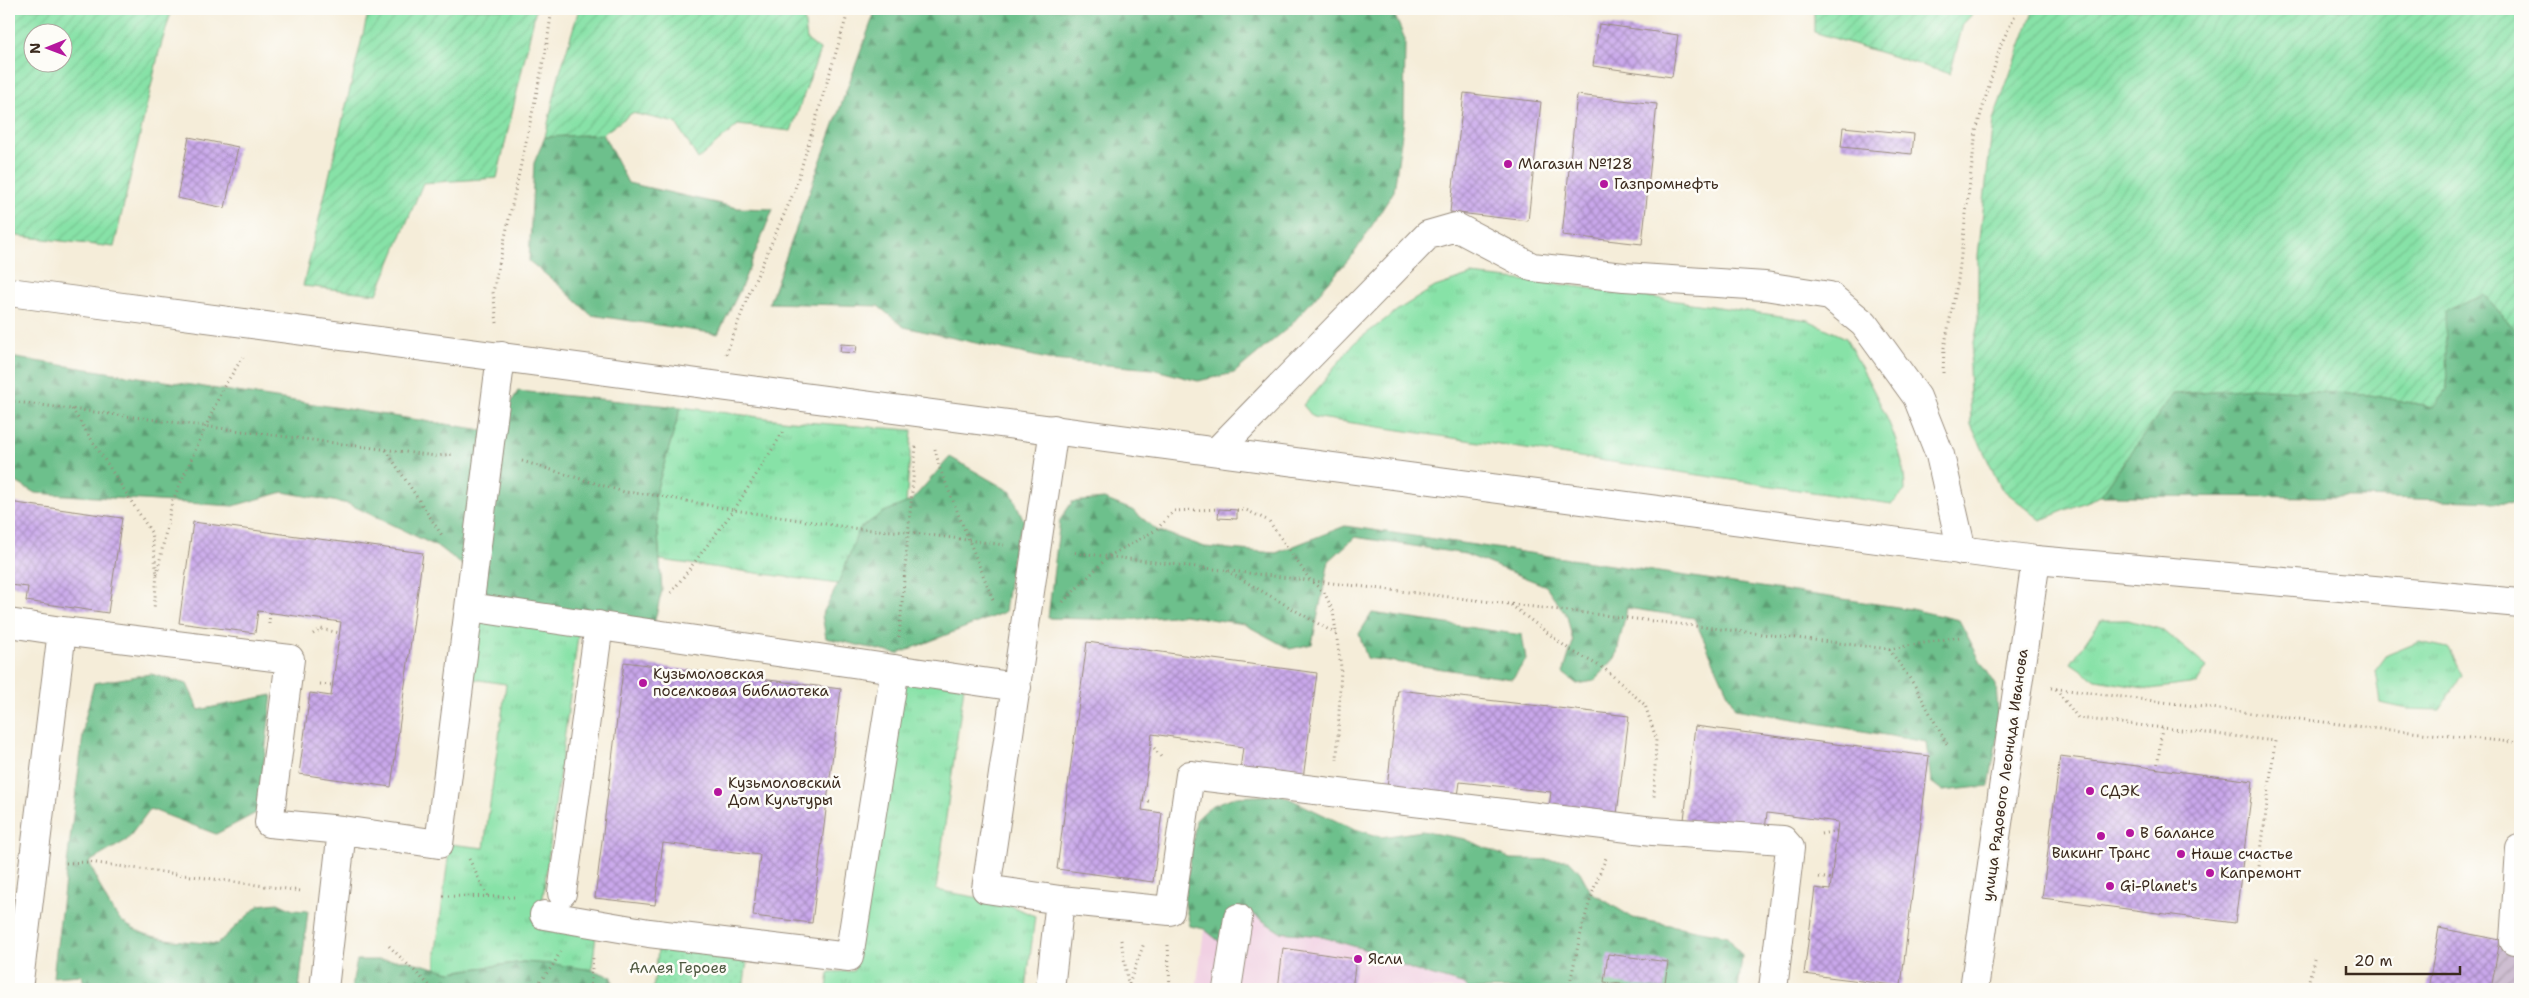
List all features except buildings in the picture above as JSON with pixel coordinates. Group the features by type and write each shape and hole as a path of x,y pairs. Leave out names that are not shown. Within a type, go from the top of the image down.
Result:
{"main road":[{"path":"1218,450 1428,235 1456,227 1532,266 1624,277 1765,286 1830,296 1864,324 1917,397 1940,455 1962,551"},
{"path":"9,292 1218,450 1962,551 2036,560 2520,603"},
{"path":"9,623 290,658 269,823 342,830 439,844 501,356"},
{"path":"1054,429 986,890 1158,910 1190,775 1653,831 1783,840 1790,848 1773,989"},
{"name":"улица Рядового Леонида Иванова","path":"1974,989 2036,560"},
{"path":"470,607 599,625 897,657 1017,687"},
{"path":"562,893 599,625"},
{"path":"18,989 62,631"},
{"path":"544,915 650,933 848,957 897,657"},
{"path":"324,989 342,830"},
{"path":"2514,942 2520,849"},
{"path":"1050,989 1060,900"},
{"path":"1227,989 1238,918"}],"path":[{"path":"501,356 492,292 546,50 552,9"},
{"path":"715,384 749,294 794,192 849,9"},
{"path":"1943,377 1944,348 1958,280 1976,131 2001,44 2018,9"},
{"path":"150,642 158,574 172,502 223,388 264,325"},
{"path":"671,593 734,510 805,396"},
{"path":"9,401 436,456 490,451 624,492 655,495 734,510 859,529 908,532 1889,650 1959,637"},
{"path":"72,409 151,532 158,574"},
{"path":"897,657 908,532 923,411"},
{"path":"923,411 940,469 994,604"},
{"path":"386,449 444,539"},
{"path":"1062,604 1109,556 1156,530 1174,512 1218,509"},
{"path":"1238,510 1246,510 1269,522 1310,580 1324,592 1333,611 1341,667 1336,793"},
{"path":"1225,570 1337,634"},
{"path":"1510,604 1570,650 1605,669 1645,705 1656,738 1653,831"},
{"path":"1889,650 1915,686 1948,746"},
{"path":"2018,684 2361,726 2520,743"},
{"path":"2056,689 2078,718 2275,741 2259,867"},
{"path":"2157,769 2162,728"},
{"path":"1569,989 1580,932 1591,892 1620,827"},
{"path":"467,854 488,897"},
{"path":"58,862 89,862 335,896"},
{"path":"442,896 524,897"},
{"path":"1106,905 1118,925 1128,988"},
{"path":"1128,988 1145,938 1158,910"},
{"path":"1158,910 1170,989"},
{"path":"389,946 433,989"},
{"path":"534,989 554,964 561,949"},
{"path":"590,989 594,952"},
{"path":"2307,989 2314,958"}],"shaded area":[{"name":"Ясли","path":"1211,880 1512,989 1196,989"},
{"path":"2439,928 2520,943 2520,989 2428,989"}],"green space":[{"path":"9,9 172,9 159,52 114,247 9,235"},
{"path":"369,9 536,9 497,178 423,183 377,294 303,286"},
{"path":"579,9 803,9 807,40 820,50 791,131 738,125 698,159 676,123 632,113 603,134 545,137 558,79"},
{"path":"876,9 1392,9 1405,39 1404,119 1394,191 1355,252 1289,327 1234,373 1198,381 1152,369 1052,360 904,327 878,306 769,303"},
{"path":"1814,9 1977,9 1963,24 1950,74 1814,32"},
{"path":"2034,9 2520,9 2520,336 2485,295 2445,311 2447,389 2434,407 2370,395 2253,388 2173,394 2100,496 2041,520 2001,488 1971,425 1969,366 1978,324 1978,256 1993,120"},
{"path":"603,134 628,183 738,208 773,209 740,290 718,334 591,315 560,286 529,261 534,163 545,137"},
{"path":"1471,275 1567,285 1808,320 1846,338 1875,393 1892,431 1899,451 1905,491 1892,504 1313,417 1303,405 1354,343 1399,309 1435,287"},
{"path":"2485,295 2520,336 2520,503 2366,497 2100,496 2173,394 2253,388 2370,395 2433,407 2447,389 2444,311"},
{"path":"9,357 477,429 492,434 518,391 681,407 655,495 662,590 653,628 481,602 475,575 442,549 349,504 283,492 233,506 35,493 9,478"},
{"path":"681,407 790,421 912,430 906,504 884,512 838,584 660,560 655,495"},
{"path":"950,457 1011,492 1024,521 1014,546 1005,612 897,654 826,638 822,615 839,582 859,529 884,512 911,501"},
{"path":"1104,499 1132,510 1157,530 1205,547 1276,553 1345,526 1911,609 1959,620 1981,662 1996,685 1999,727 1989,786 1943,791 1931,782 1926,742 1735,709 1694,618 1627,608 1616,657 1594,681 1577,684 1563,673 1573,642 1567,616 1546,586 1465,554 1355,537 1329,561 1312,644 1290,649 1244,624 1184,615 1126,620 1048,618 1060,520 1072,502"},
{"path":"1372,613 1522,635 1526,660 1512,679 1367,658 1359,634"},
{"path":"479,616 579,629 543,897 544,915 550,922 567,932 596,934 592,970 523,962 450,972 436,969 436,951 450,844 484,848 506,684 472,679"},
{"path":"2101,620 2128,620 2163,630 2207,667 2197,683 2150,689 2096,680 2071,663"},
{"path":"2419,642 2448,648 2462,676 2439,710 2408,709 2380,703 2375,671 2387,655"},
{"path":"151,674 187,684 199,710 272,695 258,812 216,834 150,809 127,840 89,862 103,894 113,911 122,921 134,929 160,938 217,944 259,905 278,903 293,910 308,911 299,989 87,989 81,975 53,977 85,719 94,683"},
{"path":"900,677 964,687 936,890 1002,902 1035,916 1026,989 827,989 829,972 854,971"},
{"path":"1282,795 1349,827 1381,837 1422,831 1465,839 1511,859 1569,860 1580,872 1591,892 1633,918 1727,936 1742,956 1738,989 1468,989 1465,985 1413,970 1377,953 1319,936 1280,932 1248,911 1226,915 1220,942 1204,929 1190,926 1184,900 1196,820 1211,806 1234,797"},
{"name":"Аллея Героев","path":"659,943 748,955 743,989 653,989"},
{"path":"357,960 405,960 450,972 523,962 554,964 592,970 612,977 614,989 351,989"}],"place":[{"name":"Магазин №128","path":"1508,164"},
{"name":"Газпромнефть","path":"1604,184"},
{"name":"Кузьмоловская поселковая библиотека","path":"643,683"},
{"name":"СДЭК","path":"2090,791"},
{"name":"Кузьмоловский Дом Культуры","path":"718,792"},
{"name":"В балансе","path":"2130,833"},
{"name":"Викинг Транс","path":"2101,836"},
{"name":"Наше счастье","path":"2181,854"},
{"name":"Капремонт","path":"2210,873"},
{"name":"Gi-Planet's","path":"2110,886"},
{"name":"Ясли","path":"1358,959"}]}
